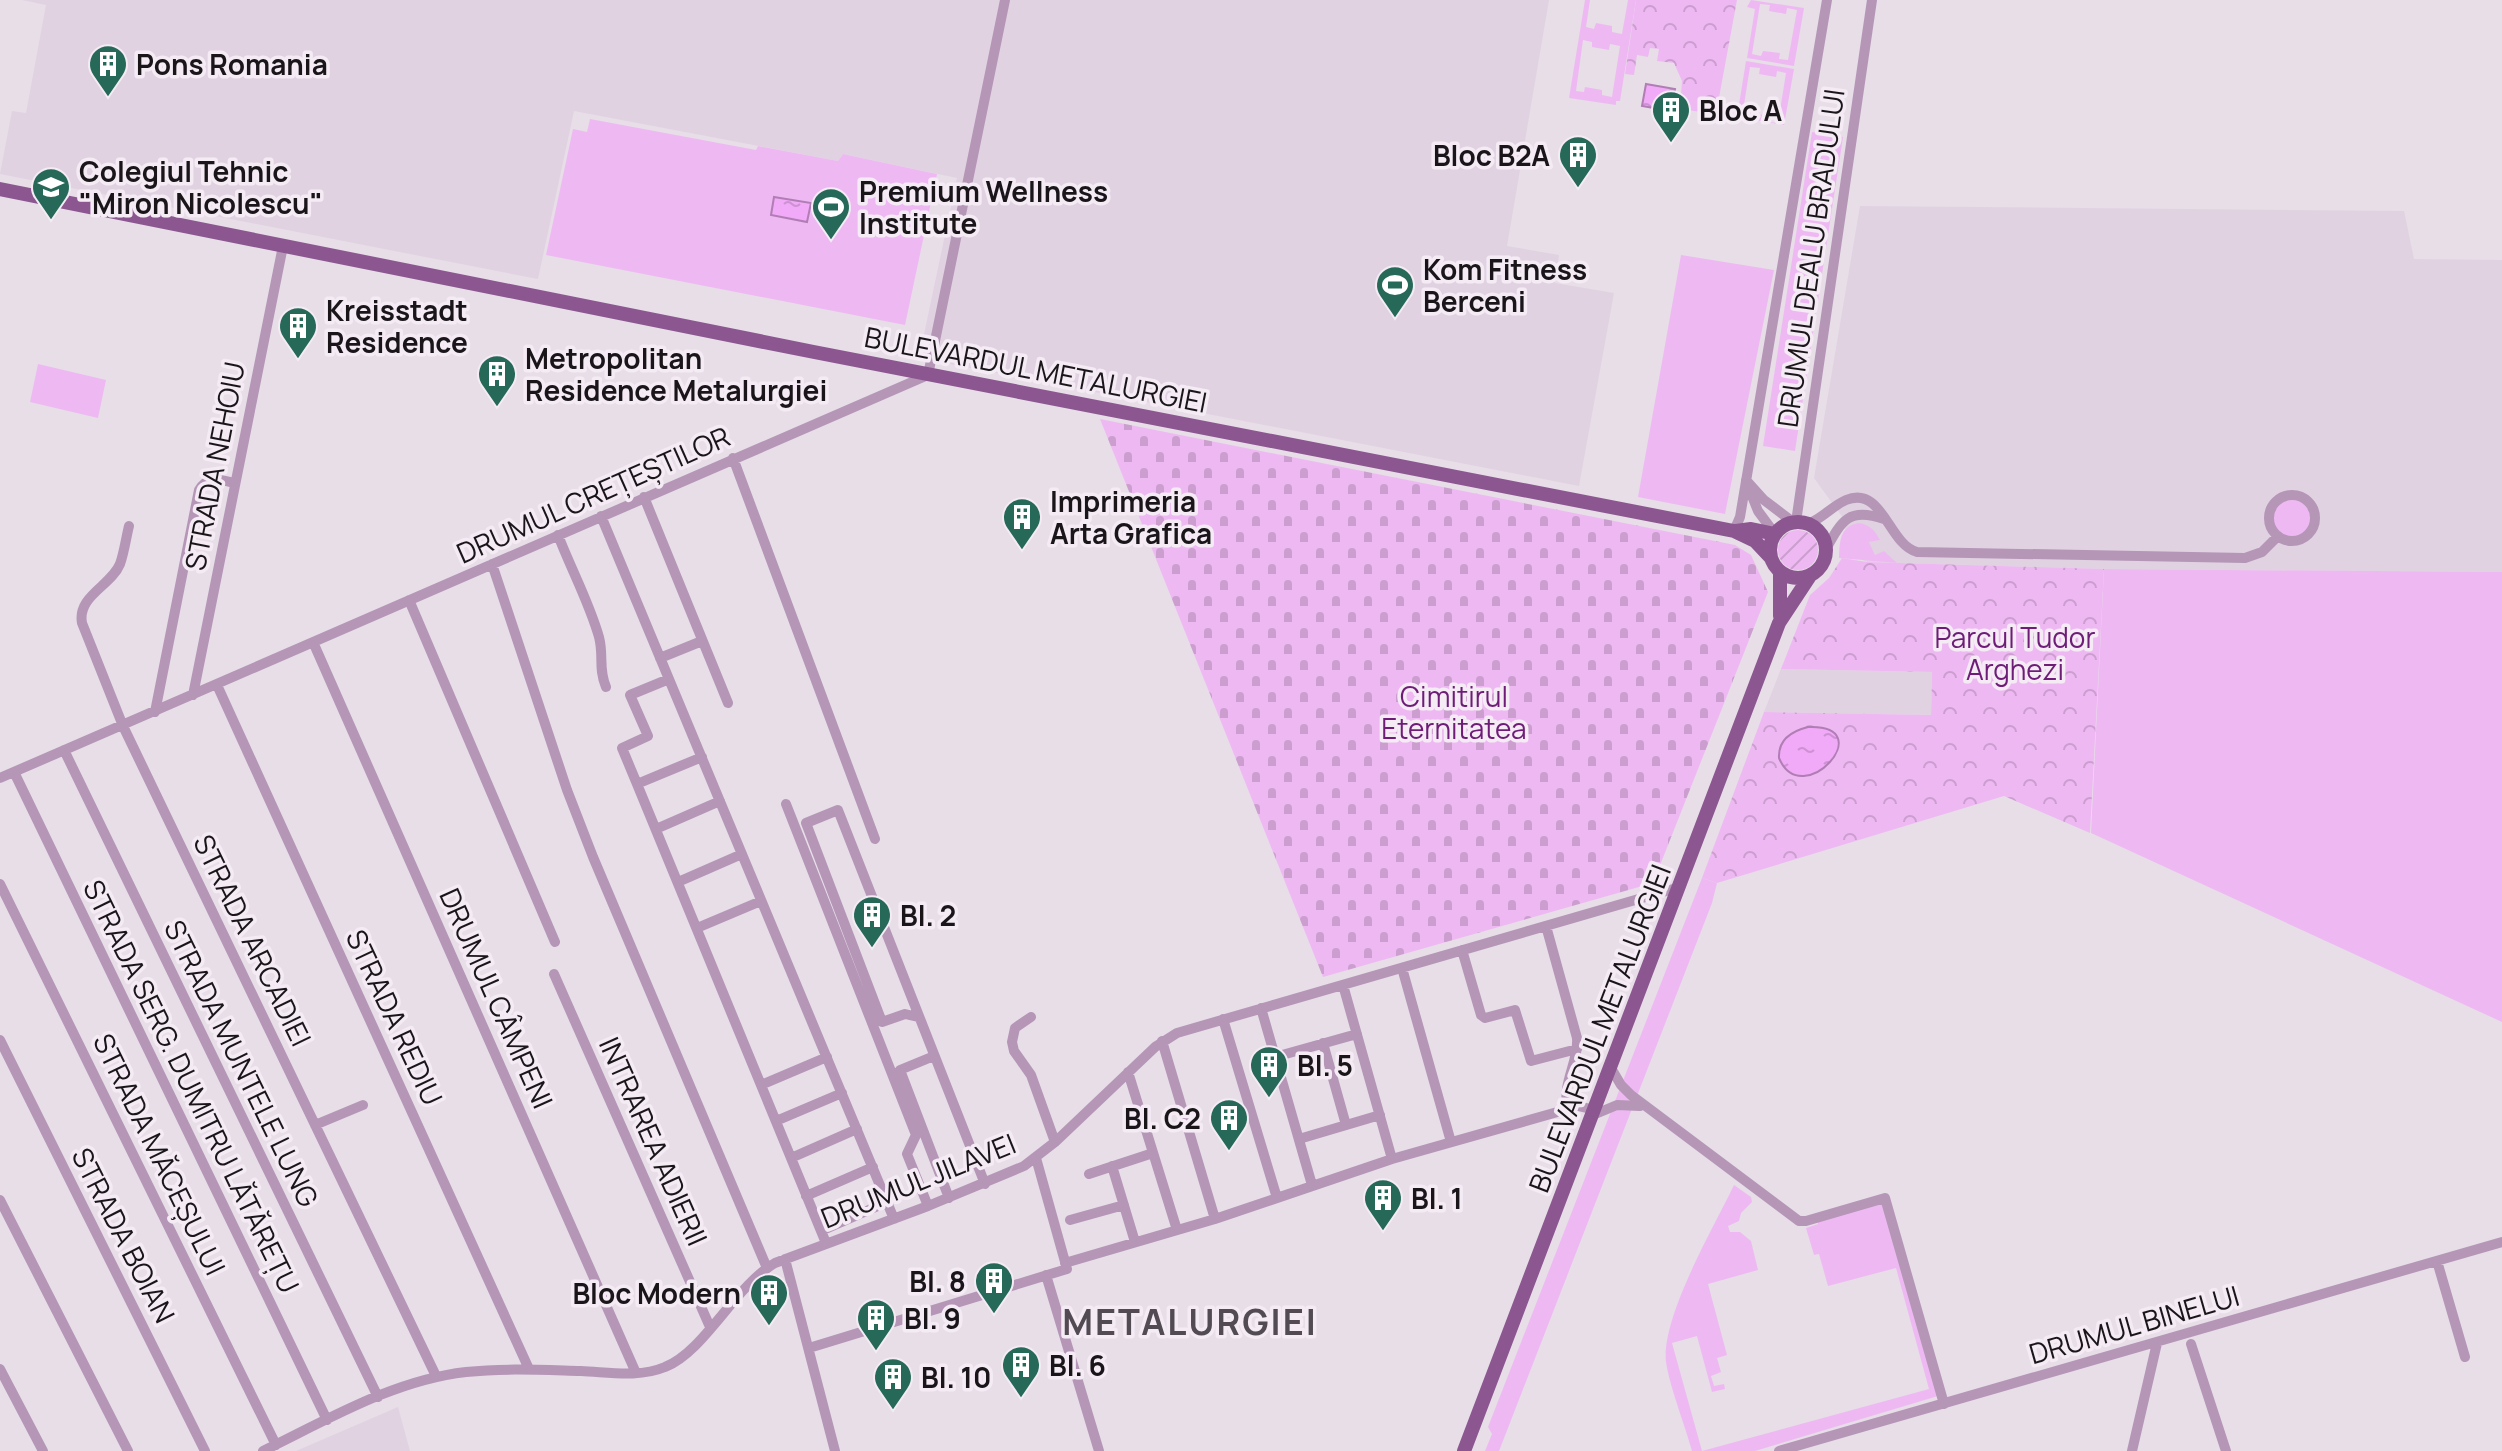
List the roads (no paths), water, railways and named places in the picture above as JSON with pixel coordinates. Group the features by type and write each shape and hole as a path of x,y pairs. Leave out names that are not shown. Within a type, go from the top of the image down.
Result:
{"main road":[{"name":"BULEVARDUL METALURGIEI","path":"0,189 928,375 1737,524 1775,534"},
{"path":"1799,523 1821,534 1826,549 1820,568 1810,576 1795,578 1780,573 1771,558 1770,546 1781,527 1799,523"},
{"name":"BULEVARDUL METALURGIEI","path":"1737,524 1771,558"},
{"name":"BULEVARDUL METALURGIEI","path":"1779,623 1780,573"},
{"name":"BULEVARDUL METALURGIEI","path":"1464,1451 1779,623 1810,576"}],"street":[{"path":"928,375 1005,0"},
{"path":"1737,524 1827,0"},
{"name":"DRUMUL DEALU BRADULUI","path":"1799,523 1872,0"},
{"name":"STRADA NEHOIU","path":"193,695 283,246"},
{"name":"DRUMUL CREȚEȘTILOR","path":"0,778 928,375"},
{"path":"733,458 875,839"},
{"path":"155,712 199,490 209,480 235,483"},
{"path":"1746,480 1764,500 1799,523 1847,500 1857,498 1871,502 1902,544 1917,552 2245,558 2262,552 2278,536"},
{"path":"1746,480 1758,511 1775,534"},
{"path":"2289,495 2308,500 2315,518 2308,535 2296,541 2278,536 2269,518 2276,501 2289,495"},
{"path":"644,497 728,703"},
{"path":"1826,549 1850,516 1865,513 1884,519"},
{"path":"601,516 894,1219"},
{"name":"STRADA ARCADIEI","path":"129,526 119,566 95,591 81,616 123,726 436,1376"},
{"path":"558,535 598,634 602,656 599,667 606,687"},
{"path":"492,564 593,857 767,1268"},
{"path":"409,600 555,942"},
{"path":"660,658 702,641"},
{"name":"DRUMUL CÂMPENI","path":"313,642 636,1373"},
{"path":"669,679 630,695 648,736 622,748 826,1243"},
{"name":"STRADA REDIU","path":"217,685 529,1369"},
{"name":"STRADA MUNTELE LUNG","path":"64,750 378,1397"},
{"path":"637,784 702,757"},
{"name":"STRADA SERG. DUMITRU LĂTĂREȚU","path":"14,772 327,1420"},
{"path":"656,829 720,801"},
{"path":"786,804 916,1135 907,1154 928,1206"},
{"path":"918,1017 905,1014 882,1022 806,823 838,810 985,1184"},
{"path":"678,882 742,854"},
{"name":"STRADA MĂCEȘULUI","path":"0,884 276,1445"},
{"name":"DRUMUL JILAVEI","path":"263,1451 378,1397 436,1376 529,1369 636,1373 672,1364 686,1354 767,1268 1011,1173 1055,1142 1162,1041 1177,1033 1680,887"},
{"path":"697,928 761,901"},
{"path":"1546,926 1575,1029 1577,1049 1566,1091 1568,1109"},
{"path":"1462,950 1481,1015 1485,1018 1515,1010 1531,1061 1577,1049"},
{"path":"1402,968 1451,1142"},
{"name":"INTRAREA ADIERII","path":"554,974 710,1327"},
{"path":"1343,985 1392,1159"},
{"path":"1261,1008 1312,1185"},
{"path":"1031,1017 1018,1023 1012,1042 1017,1059 1031,1075 1055,1142"},
{"path":"1223,1019 1277,1198"},
{"path":"1275,1057 1357,1034"},
{"name":"STRADA BOIAN","path":"0,1040 205,1451"},
{"path":"1162,1041 1215,1219"},
{"path":"1323,1043 1346,1125"},
{"path":"934,1056 900,1070 949,1198"},
{"path":"761,1085 827,1057"},
{"path":"1611,1068 1623,1088 1646,1108 1799,1221 1885,1198 1944,1404"},
{"path":"1128,1072 1177,1230"},
{"path":"776,1121 842,1093"},
{"path":"1065,1263 1215,1219 1392,1159 1578,1106 1594,1113 1623,1104 1646,1108"},
{"path":"315,1125 363,1105"},
{"path":"1299,1139 1380,1115"},
{"path":"791,1158 857,1129"},
{"path":"1089,1174 1153,1153"},
{"path":"809,1348 1067,1269 1036,1158"},
{"path":"1112,1166 1135,1242"},
{"path":"806,1196 873,1167"},
{"path":"0,1200 128,1451"},
{"path":"821,1231 887,1202"},
{"path":"1070,1220 1124,1205"},
{"name":"DRUMUL BINELUI","path":"1779,1451 2502,1242"},
{"path":"785,1259 835,1451"},
{"path":"2437,1261 2465,1357"},
{"path":"1046,1275 1099,1451"},
{"path":"2132,1451 2157,1343"},
{"path":"2191,1344 2226,1451"},
{"path":"0,1369 43,1451"}],"water":[{"path":"1646,84 1675,89 1671,111 1642,106"},
{"path":"774,197 811,203 807,222 771,215"},
{"path":"1808,727 1829,730 1838,738 1837,750 1830,762 1818,772 1804,776 1790,772 1779,758 1779,752 1787,737"}],"place":[{"name":"Pons Romania","path":"108,98"},
{"name":"Bloc A","path":"1671,144"},
{"name":"Bloc B2A","path":"1578,189"},
{"name":"Colegiul Tehnic \"Miron Nicolescu\"","path":"51,221"},
{"name":"Premium Wellness Institute","path":"831,241"},
{"name":"Kom Fitness Berceni","path":"1395,319"},
{"name":"Kreisstadt Residence","path":"298,360"},
{"name":"Metropolitan Residence Metalurgiei","path":"497,408"},
{"name":"Imprimeria Arta Grafica","path":"1022,551"},
{"name":"Bl. 2","path":"872,949"},
{"name":"Bl. 5","path":"1269,1099"},
{"name":"Bl. C2","path":"1229,1152"},
{"name":"Bl. 1","path":"1383,1232"},
{"name":"Bl. 8","path":"994,1315"},
{"name":"Bloc Modern","path":"769,1327"},
{"name":"Bl. 9","path":"876,1352"},
{"name":"Bl. 6","path":"1021,1399"},
{"name":"Bl. 10","path":"893,1411"}],"district":[{"name":"METALURGIEI","path":"1190,1321"}],"park label":[{"name":"Parcul Tudor Arghezi","path":"2015,653"},
{"name":"Cimitirul Eternitatea","path":"1454,712"}]}
